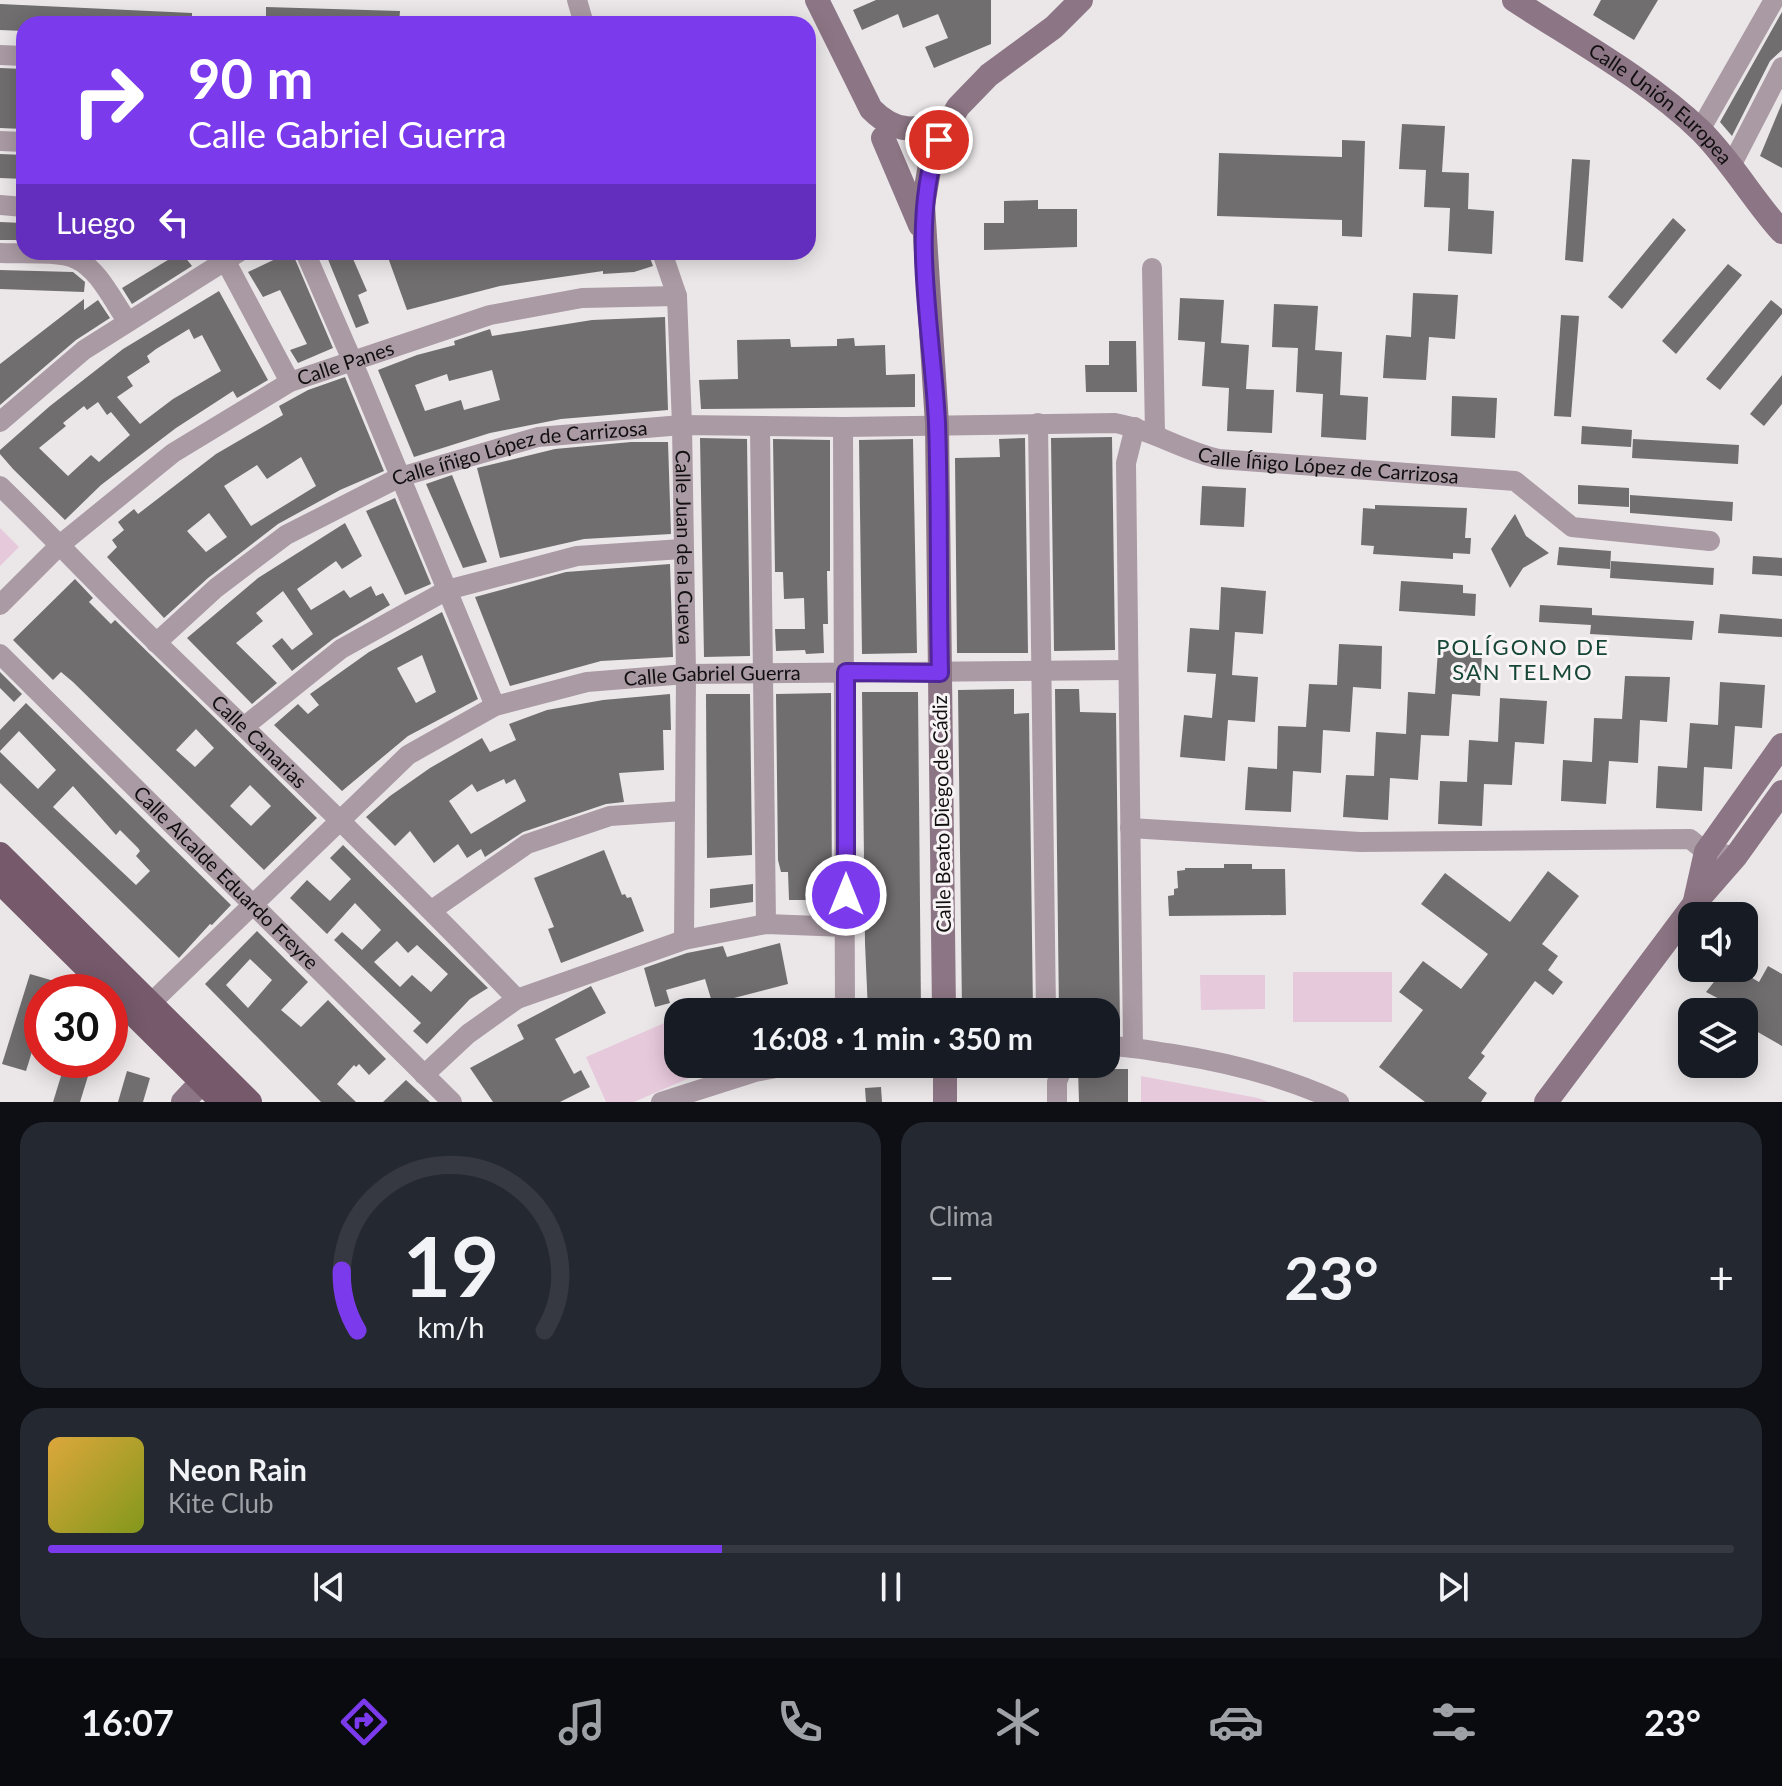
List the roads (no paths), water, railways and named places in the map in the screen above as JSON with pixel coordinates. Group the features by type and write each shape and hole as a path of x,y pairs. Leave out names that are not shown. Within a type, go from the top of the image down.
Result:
{"main road":[{"path":"0,854 150,1004 208,1075 222,1102"},
{"path":"0,882 92,974"},
{"path":"128,1009 208,1075 250,1102"}],"street":[{"path":"817,0 871,109 923,236"},
{"path":"923,236 923,205 931,159 949,120 971,92 1054,27 1081,0"},
{"name":"Calle Unión Europea","path":"1514,0 1629,75 1700,130 1732,164 1782,232"},
{"path":"1700,130 1774,0"},
{"path":"1732,164 1782,67"},
{"path":"871,109 882,120 906,130 922,144 931,159"},
{"path":"906,130 949,120"},
{"path":"883,138 905,155 931,159"},
{"name":"Calle Beato Diego de Cádiz","path":"923,236 937,424 944,998"},
{"path":"78,260 91,270 128,322"},
{"path":"0,422 84,350 220,260"},
{"path":"226,260 290,382"},
{"path":"308,260 495,706"},
{"name":"Calle Juan de la Cueva","path":"665,260 677,296 682,425 686,674 684,940"},
{"path":"1133,1048 1126,463 1145,430 1152,268"},
{"name":"Calle Panes","path":"0,605 61,544 173,453 290,382 490,315 582,298 677,296"},
{"path":"1038,423 1046,998"},
{"name":"Calle Íñigo López de Carrizosa","path":"937,424 1115,423 1145,430 1203,456 1219,459 1515,481 1572,527 1710,541"},
{"name":"Calle íñigo López de Carrizosa","path":"156,643 216,588 286,535 400,477 538,437 682,425 843,427 937,424"},
{"path":"760,427 766,924"},
{"path":"843,427 845,998"},
{"name":"Calle Canarias","path":"0,486 156,643 342,819 517,999"},
{"path":"245,726 341,649 447,590 577,556 682,549"},
{"name":"Calle Alcalde Eduardo Freyre","path":"0,654 452,1102"},
{"name":"Calle Gabriel Guerra","path":"150,1004 408,755 495,706 587,682 686,674 1127,670"},
{"path":"1695,902 1706,852 1782,745"},
{"path":"1696,902 1736,856 1782,792"},
{"path":"432,910 527,844 610,816 683,811"},
{"path":"1130,828 1373,843 1690,839 1706,852 1736,856"},
{"path":"424,1075 468,1034 517,999 684,940 766,924 846,927"},
{"path":"1546,1102 1678,926"},
{"path":"128,1007 150,1004"},
{"path":"1120,1047 1254,1070 1288,1080 1339,1102"},
{"path":"183,1102 208,1075"},
{"path":"661,1102 736,1078"},
{"path":"945,1078 945,1102"}],"district":[{"name":"POLÍGONO DE SAN TELMO","path":"1523,660"}]}
